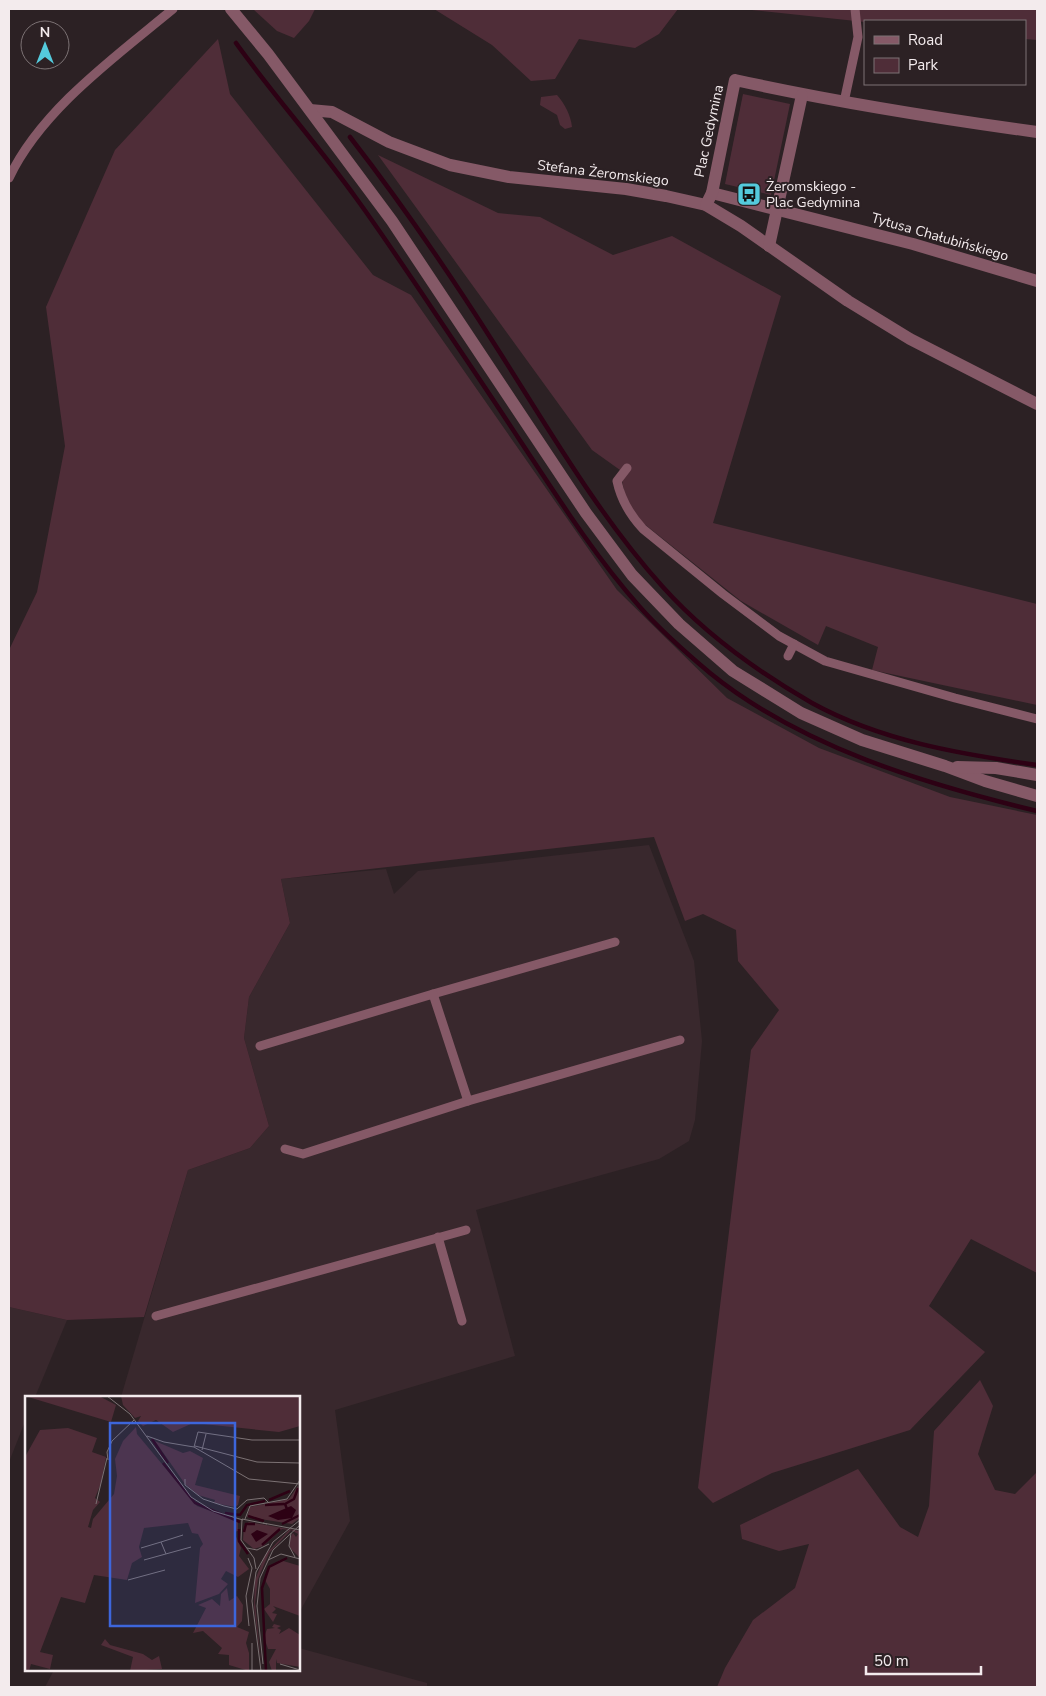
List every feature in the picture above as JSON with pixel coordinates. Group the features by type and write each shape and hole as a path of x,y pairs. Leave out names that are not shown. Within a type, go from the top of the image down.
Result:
{"street":[{"path":"230,9 268,54 392,221 586,513 632,575 679,624 733,671 801,713 862,740 945,766 985,781 1037,796"},
{"name":"Plac Gedymina","path":"706,205 712,193 735,80 802,95"},
{"path":"769,246 802,95 936,118 1037,132"},
{"name":"Stefana Żeromskiego","path":"310,110 332,112 389,142 450,165 509,176 626,189 706,205 741,226 848,301 910,339 1037,404"},
{"name":"Plac Gedymina","path":"712,193 777,208"},
{"name":"Tytusa Chałubińskiego","path":"777,208 913,244 1037,280"},
{"path":"945,766 996,768 1037,775"}],"lane":[{"path":"9,178 22,156 61,105 173,9"},
{"path":"844,102 858,37 855,9"},
{"path":"627,468 617,481 620,494 632,518 722,594 779,636 825,661 955,698 1037,718"},
{"path":"788,656 794,644"},
{"path":"260,1046 615,942"},
{"path":"433,994 468,1101"},
{"path":"285,1149 303,1154 468,1101 680,1040"},
{"path":"156,1316 466,1230"},
{"path":"438,1237 462,1321"}],"shaded area":[{"path":"649,845 694,961 702,1041 695,1120 689,1141 659,1159 476,1210 515,1356 335,1410 350,1521 300,1611 300,1396 121,1396 188,1170 250,1148 269,1126 244,1038 249,997 290,923 281,879 386,869 394,894 418,871"},
{"path":"9,1307 67,1320 35,1396 25,1396 25,1422 9,1462"},
{"path":"300,1648 427,1683 427,1687 45,1687 53,1671 300,1671"}],"green space":[{"path":"253,9 315,9 309,21 294,38 277,31"},
{"path":"434,9 678,9 659,34 635,48 579,39 555,79 531,81 492,45"},
{"path":"742,9 1037,9 1037,40 1026,39 1026,20 864,20 864,22"},
{"path":"218,39 230,94 373,275 411,295 617,590 727,698 819,748 950,797 1037,815 1037,1273 971,1239 929,1306 985,1352 910,1430 772,1473 713,1503 698,1488 751,1050 779,1010 738,961 736,930 703,914 685,921 654,837 281,879 290,923 249,997 244,1038 269,1126 250,1148 188,1170 144,1317 67,1320 9,1307 9,650 37,592 65,446 46,307 115,150"},
{"path":"743,94 790,104 771,195 725,184"},
{"path":"557,95 567,110 572,127 565,129 560,125 557,115 540,105 541,97"},
{"path":"378,155 498,213 540,217 613,255 672,236 781,296 713,523 1037,604 1037,705 872,670 878,647 826,626 818,645 741,601 628,511 620,470 592,450"},
{"path":"980,1380 993,1406 978,1454 995,1490 1015,1494 1037,1472 1037,1687 717,1687 725,1668 753,1620 795,1588 809,1544 779,1551 742,1539 740,1525 858,1469 900,1527 918,1537 929,1506 934,1431"}],"waterway":[{"path":"236,43 374,223 592,546 623,587 664,632 710,673 746,699 784,722 824,742 908,775 1037,811"},
{"path":"350,137 443,266 616,530 662,586 696,620 752,665 812,703 838,716 893,736 950,751 1037,765"}],"place":[{"name":"Żeromskiego - Plac Gedymina","path":"749,194"}]}
